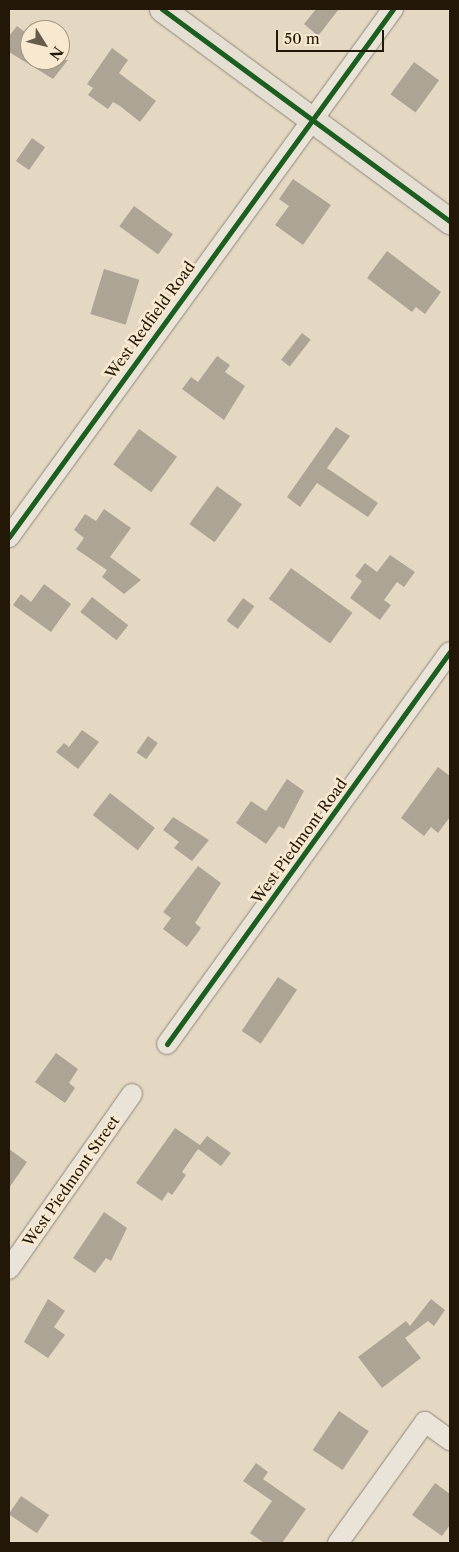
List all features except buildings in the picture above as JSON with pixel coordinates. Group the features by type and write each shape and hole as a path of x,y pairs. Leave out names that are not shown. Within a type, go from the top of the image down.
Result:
{"main road":[{"path":"162,9 450,221"}],"street":[{"name":"West Redfield Road","path":"9,536 311,118 393,9"},
{"name":"West Piedmont Road","path":"167,1044 450,652"},
{"name":"West Piedmont Street","path":"9,1269 132,1094"},
{"path":"338,1543 425,1422 450,1440"}],"cycle path":[{"path":"162,9 450,221"},
{"path":"9,537 393,9"},
{"path":"167,1044 450,652"}]}
